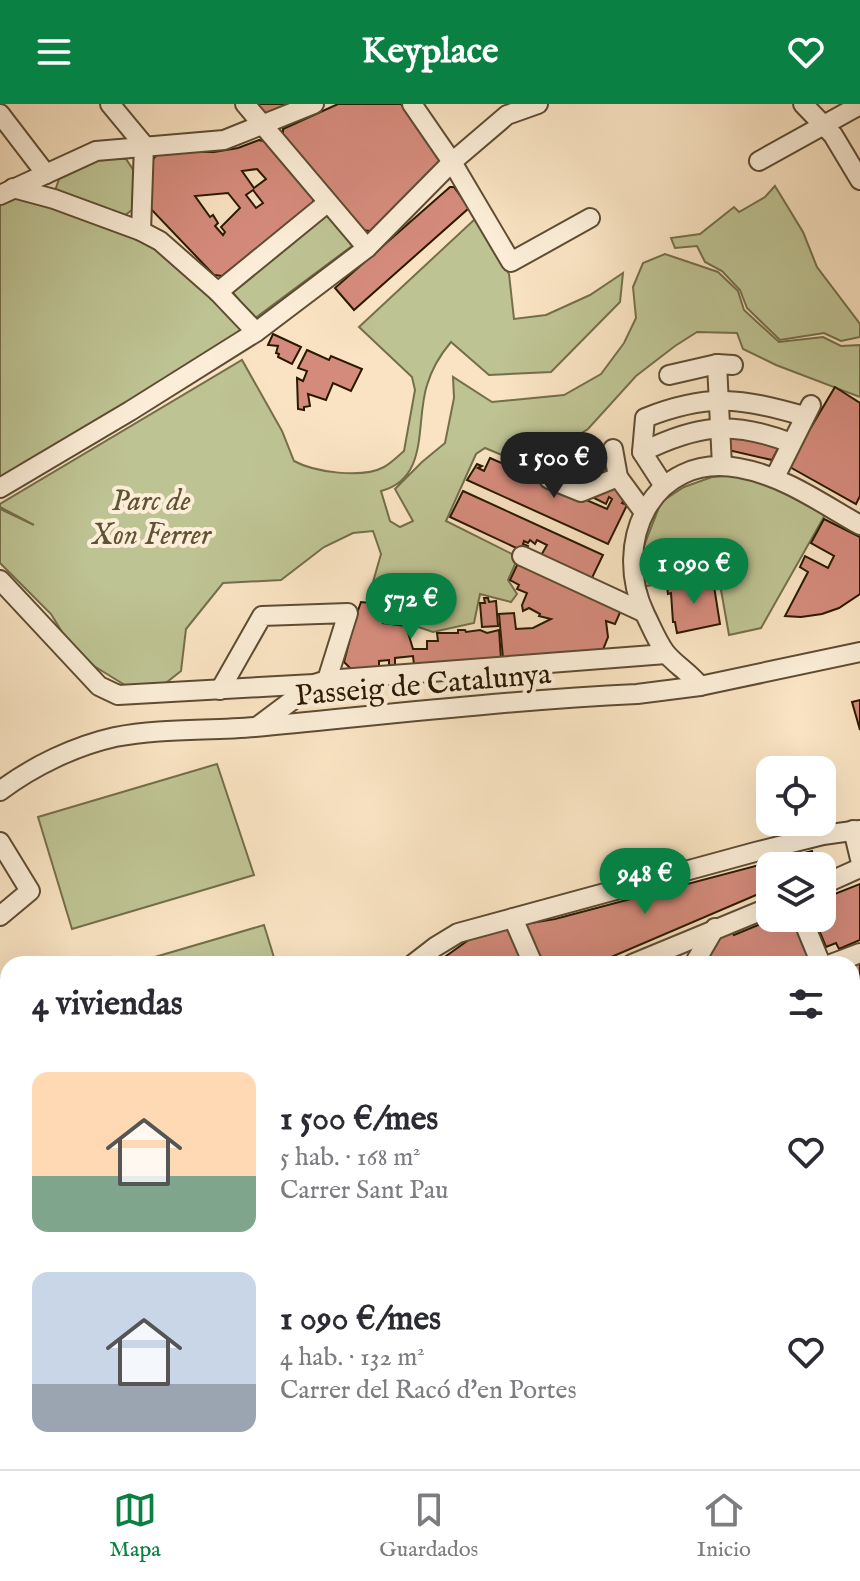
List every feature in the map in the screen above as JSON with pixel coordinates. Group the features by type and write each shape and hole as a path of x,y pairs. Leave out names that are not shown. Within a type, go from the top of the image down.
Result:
{"street":[{"path":"110,104 144,145 141,231"},
{"path":"245,104 367,248"},
{"path":"3,193 96,151 224,140 314,104"},
{"path":"412,104 452,162 511,262 590,218"},
{"path":"0,488 256,332 367,248 452,162 507,115 538,104"},
{"path":"803,104 824,124 860,180"},
{"path":"759,161 860,105"},
{"path":"0,114 46,174"},
{"path":"3,193 54,199 160,241 218,292 256,332"},
{"path":"218,292 327,203"},
{"path":"669,375 725,364 720,399 722,466"},
{"path":"664,486 642,452 645,418 700,401 720,399 808,410 775,477"},
{"path":"642,452 675,436 720,428 756,431 791,443"},
{"path":"613,449 618,477 643,511"},
{"path":"700,686 690,672 666,654 643,612 631,558 643,511 664,486 686,473 709,466 722,466 775,477 857,517"},
{"path":"549,479 581,492 618,477"},
{"path":"522,556 643,612"},
{"path":"0,580 99,686 118,695 220,690 666,654"},
{"path":"220,690 262,616 348,613 320,682 257,727"},
{"name":"Passeig de Catalunya","path":"0,791 68,752 114,738 156,732 257,727 637,694 700,686 860,652"},
{"path":"423,956 458,933 755,852 857,830 860,859"},
{"path":"0,845 30,891 0,916"},
{"path":"836,879 860,868"},
{"path":"650,956 756,912"},
{"path":"513,918 530,956"},
{"path":"699,956 715,928"},
{"path":"808,932 818,956"}],"green space":[{"path":"126,159 134,171 132,210 124,216 58,193 59,179 99,160"},
{"path":"775,186 803,232 817,267 860,324 860,337 841,341 824,333 780,340 747,308 740,290 722,271 705,262 697,246 675,248 671,238 700,234 734,207 739,212 765,197"},
{"path":"13,190 141,231 256,332 0,487 0,196"},
{"path":"328,213 352,246 254,319 232,291"},
{"name":"Parc de Xon Ferrer","path":"475,219 509,274 514,319 546,315 590,295 623,273 620,302 551,372 489,375 451,342 437,362 427,385 414,462 397,484 381,491 390,521 400,527 413,521 395,489 445,443 454,398 453,377 492,402 564,395 601,374 624,343 636,318 633,287 643,263 665,254 718,272 738,291 744,310 779,342 823,337 841,346 860,345 860,397 743,349 737,333 697,332 636,376 588,429 553,451 543,472 485,448 476,454 446,521 512,554 517,560 508,580 517,594 511,602 480,594 474,623 433,632 406,623 387,591 371,589 381,554 373,531 353,533 324,547 281,580 223,583 186,629 181,671 162,686 128,687 94,666 67,640 51,614 0,563 0,509 34,525 0,507 0,504 242,360 282,431 294,461 338,473 363,473 384,467 404,451 415,390 412,377 359,327"},
{"path":"738,475 757,478 825,515 761,628 729,635 718,573 641,587 637,564 661,502 684,487 712,477"},
{"path":"217,764 254,875 72,929 38,817"},
{"path":"264,925 274,956 158,956"}],"building":[{"path":"255,104 299,104 264,115"},
{"path":"338,104 401,104 442,161 441,167 370,231 361,230 283,136 283,129"},
{"path":"259,140 267,142 313,198 313,205 222,276 214,275 148,206 151,162 159,152 214,152","holes":["257,169 266,179 254,188 242,171","253,190 263,203 256,208 246,195","228,193 240,208 221,227 225,232 223,235 215,226 218,223 213,215 210,217 195,196"]},
{"path":"450,187 454,187 469,208 354,310 335,288"},
{"path":"273,334 301,347 292,364 278,357 278,346 268,345"},
{"path":"307,350 362,369 351,391 333,383 326,400 308,394 310,406 304,407 304,410 298,409 297,378 303,381 307,371 298,368"},
{"path":"835,387 860,403 860,496 856,504 788,466"},
{"path":"583,434 610,476 583,488 549,473 558,451"},
{"path":"727,434 780,445 772,460 728,450"},
{"path":"490,458 607,509 612,499 609,497 606,504 594,498 596,493 615,484 624,500 622,503 627,505 608,544 467,480 477,464 484,471"},
{"path":"463,491 603,555 590,582 539,559 547,545 537,540 535,544 530,540 528,543 524,541 523,544 528,546 525,552 450,517"},
{"path":"824,519 860,537 860,594 839,608 822,614 785,616 808,572 800,567 805,556 828,568 834,556 811,543"},
{"path":"519,561 622,608 615,624 606,621 608,637 602,652 503,658 499,614 514,613 516,629 533,628 551,619 539,616 529,608 523,611 527,593 517,589 519,585 510,580"},
{"path":"713,580 720,624 677,633 671,593 668,594 667,587"},
{"path":"370,591 386,592 385,604 391,617 382,616 383,623 406,626 413,649 427,649 427,641 438,641 437,633 480,630 487,633 499,630 501,659 414,665 413,656 395,658 395,666 389,666 389,660 379,661 379,667 351,669 344,662 361,602 370,603"},
{"path":"484,598 488,598 489,602 496,601 498,626 482,627 480,603 485,603"},
{"path":"860,700 860,730 852,702"},
{"path":"756,866 756,895 614,956 533,956 519,925 555,919"},
{"path":"860,884 860,940 839,949 836,943 826,947 820,932 836,932 836,893"},
{"path":"756,926 756,932 798,932 808,956 709,956 720,937 730,929 734,935"},
{"path":"511,927 524,956 446,956 477,934"}]}
